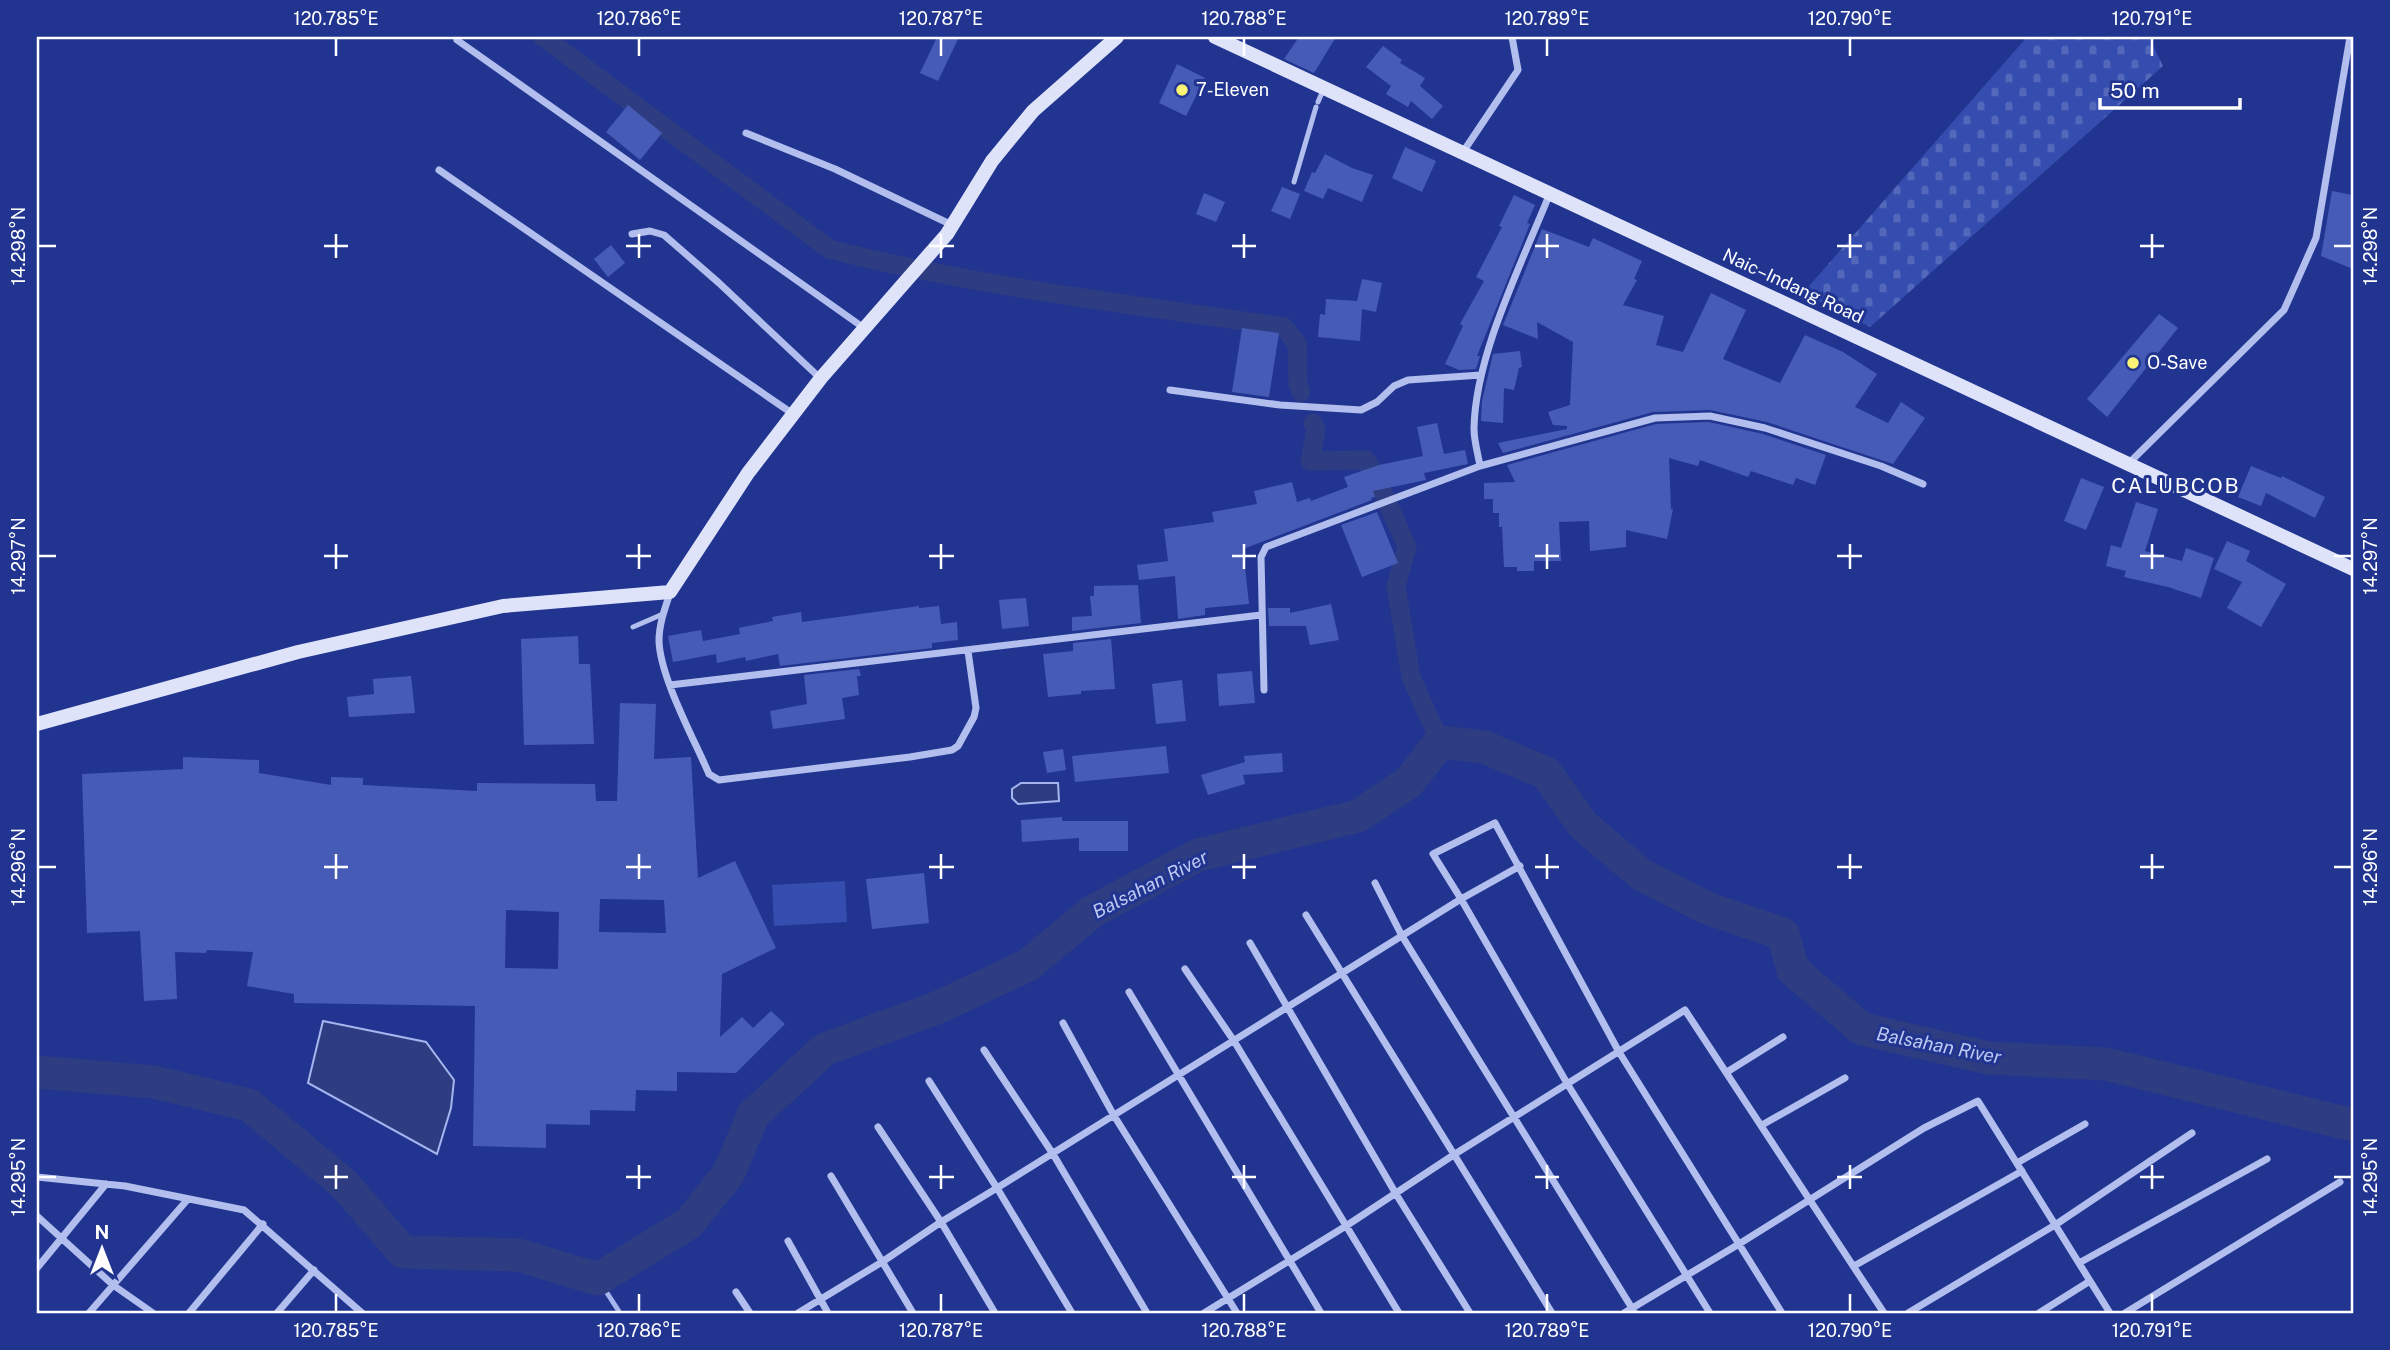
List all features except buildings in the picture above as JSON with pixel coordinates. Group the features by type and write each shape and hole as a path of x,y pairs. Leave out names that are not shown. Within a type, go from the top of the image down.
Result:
{"street":[{"path":"968,651 976,708 974,718 958,746 952,750 719,779 709,774 670,685 659,643 663,614 670,592 748,473 821,379 891,301 950,229 992,161 1033,111 1117,37"},
{"name":"Naic–Indang Road","path":"1215,37 2353,569"},
{"path":"1463,152 1518,70 1512,37"},
{"path":"2128,464 2284,310 2316,239 2350,37"},
{"path":"457,40 864,328"},
{"path":"746,133 835,169 950,229"},
{"path":"439,170 793,414"},
{"path":"1480,466 1474,432 1477,389 1495,328 1550,193"},
{"path":"632,233 650,231 664,235 821,379"},
{"path":"1170,390 1280,405 1361,410 1377,402 1394,386 1408,380 1481,375"},
{"path":"1264,690 1261,557 1266,547 1480,466 1655,418 1710,416 1765,428 1881,466 1923,484"},
{"path":"37,724 299,652 503,606 670,592"},
{"path":"670,685 1261,615"},
{"path":"1710,1313 1568,1085 1433,854 1495,823 1619,1052 1782,1313"},
{"path":"798,1313 1113,1114 1461,899 1520,866"},
{"path":"1375,883 1402,936 1634,1311"},
{"path":"1307,915 1552,1313"},
{"path":"1250,943 1286,1009 1470,1313"},
{"path":"1185,969 1234,1041 1399,1313"},
{"path":"1129,992 1321,1313"},
{"path":"1204,1313 1289,1262 1685,1010 1884,1313"},
{"path":"1063,1023 1113,1114 1237,1313"},
{"path":"1727,1072 1783,1037"},
{"path":"984,1050 1053,1154 1147,1313"},
{"path":"1762,1125 1845,1079"},
{"path":"929,1081 998,1188 1072,1313"},
{"path":"1624,1313 1634,1311 1686,1275 1924,1128 1978,1101 2110,1313"},
{"path":"2017,1163 2085,1124"},
{"path":"878,1126 995,1313"},
{"path":"1908,1313 2055,1225 2192,1133"},
{"path":"2079,1263 2267,1158"},
{"path":"1854,1266 2022,1171"},
{"path":"831,1176 913,1313"},
{"path":"37,1177 106,1184 244,1210 362,1313"},
{"path":"2125,1313 2340,1182"},
{"path":"37,1268 106,1184"},
{"path":"89,1313 188,1199"},
{"path":"37,1216 113,1285 153,1313"},
{"path":"189,1313 263,1224"},
{"path":"788,1241 828,1313"},
{"path":"277,1313 314,1270"},
{"path":"2039,1313 2091,1282"},
{"path":"736,1292 750,1313"}],"lane":[{"path":"1294,182 1324,87"},
{"path":"633,627 663,614"}],"green space":[{"path":"2027,37 2149,37 2163,66 1870,327 1803,293"},
{"path":"845,881 847,922 774,926 772,885"}],"shaded area":[{"path":"1021,783 1058,783 1059,801 1018,804 1012,798 1012,789"},
{"path":"323,1021 426,1042 454,1080 451,1108 437,1154 308,1083"}],"waterway":[{"path":"543,37 829,249 998,284 1284,327 1297,344 1298,384 1301,392"},
{"path":"1313,423 1316,430 1310,461 1366,460 1407,547 1396,586 1411,677 1440,742"},
{"name":"Balsahan River","path":"37,1072 154,1082 249,1105 344,1184 403,1252 518,1255 598,1279 689,1223 729,1173 753,1115 825,1049 939,1007 1028,965 1093,911 1198,855 1358,816 1409,782 1440,742 1484,747 1546,773 1583,825 1642,875 1707,908 1783,934 1793,970 1862,1029 1988,1058 2106,1064 2353,1125"},
{"path":"598,1279 620,1313"}],"place":[{"name":"7-Eleven","path":"1182,90"},
{"name":"O-Save","path":"2133,363"}],"district":[{"name":"CALUBCOB","path":"2176,486"}]}
